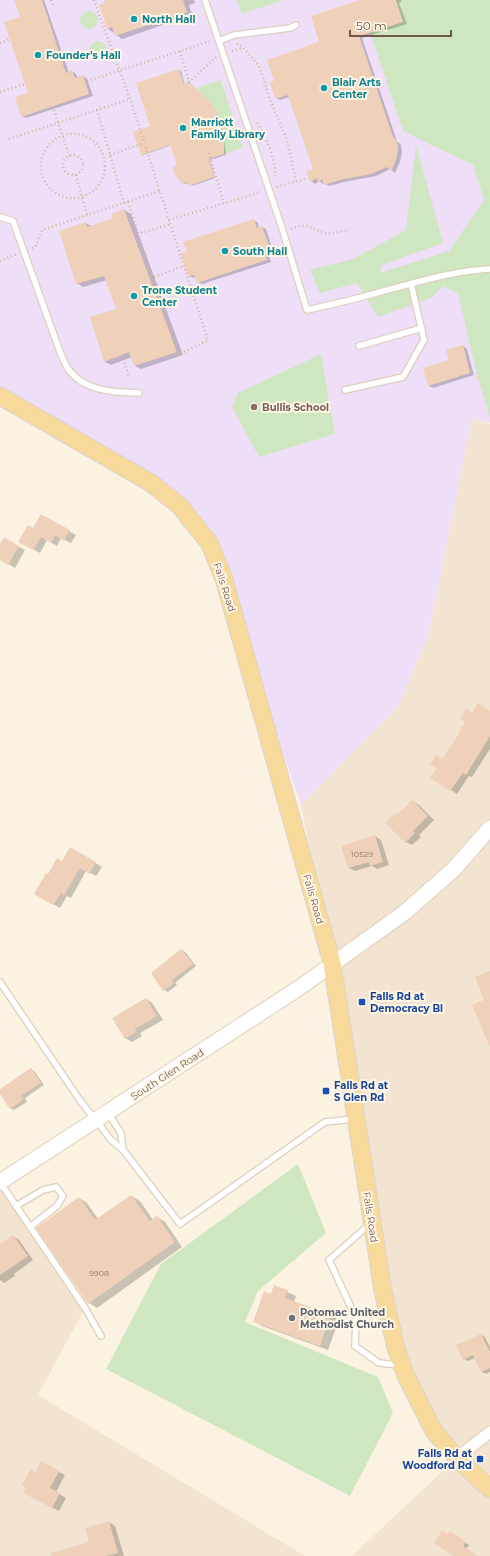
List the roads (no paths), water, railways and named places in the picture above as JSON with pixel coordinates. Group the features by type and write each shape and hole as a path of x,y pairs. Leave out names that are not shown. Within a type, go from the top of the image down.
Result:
{"main road":[{"name":"Falls Road","path":"0,396 152,483 180,506 210,544 224,580 332,963 383,1291 396,1348 407,1378 434,1430 457,1458 490,1489"},
{"name":"South Glen Road","path":"0,1182 299,988 404,913 454,869 490,828"}],"street":[{"path":"457,1458 490,1432"}],"lane":[{"path":"205,0 282,228 306,310 436,277 474,270 490,269"},
{"path":"219,41 234,34 290,28 296,25"},
{"path":"0,217 13,221 60,352 68,369 79,379 98,390 139,394"},
{"path":"345,390 403,377 424,340 411,284"},
{"path":"359,346 422,328"},
{"path":"0,982 79,1099 100,1118 121,1133 124,1151"},
{"path":"100,1118 110,1139 124,1151 180,1224 325,1122 356,1118"},
{"path":"0,1182 85,1308 101,1336"},
{"path":"16,1206 49,1188 56,1187 63,1196 57,1206 30,1227"},
{"path":"372,1222 329,1260 356,1318 355,1346 379,1363 402,1365"}],"place":[{"name":"North Hall","path":"134,19"},
{"name":"Founder's Hall","path":"38,55"},
{"name":"Blair Arts Center","path":"324,88"},
{"name":"Marriott Family Library","path":"183,128"},
{"name":"South Hall","path":"225,251"},
{"name":"Trone Student Center","path":"134,296"},
{"name":"Bullis School","path":"254,407"},
{"name":"Falls Rd at Democracy Bl","path":"362,1002"},
{"name":"Falls Rd at S Glen Rd","path":"326,1091"},
{"name":"Potomac United Methodist Church","path":"292,1318"},
{"name":"Falls Rd at Woodford Rd","path":"480,1459"}]}
